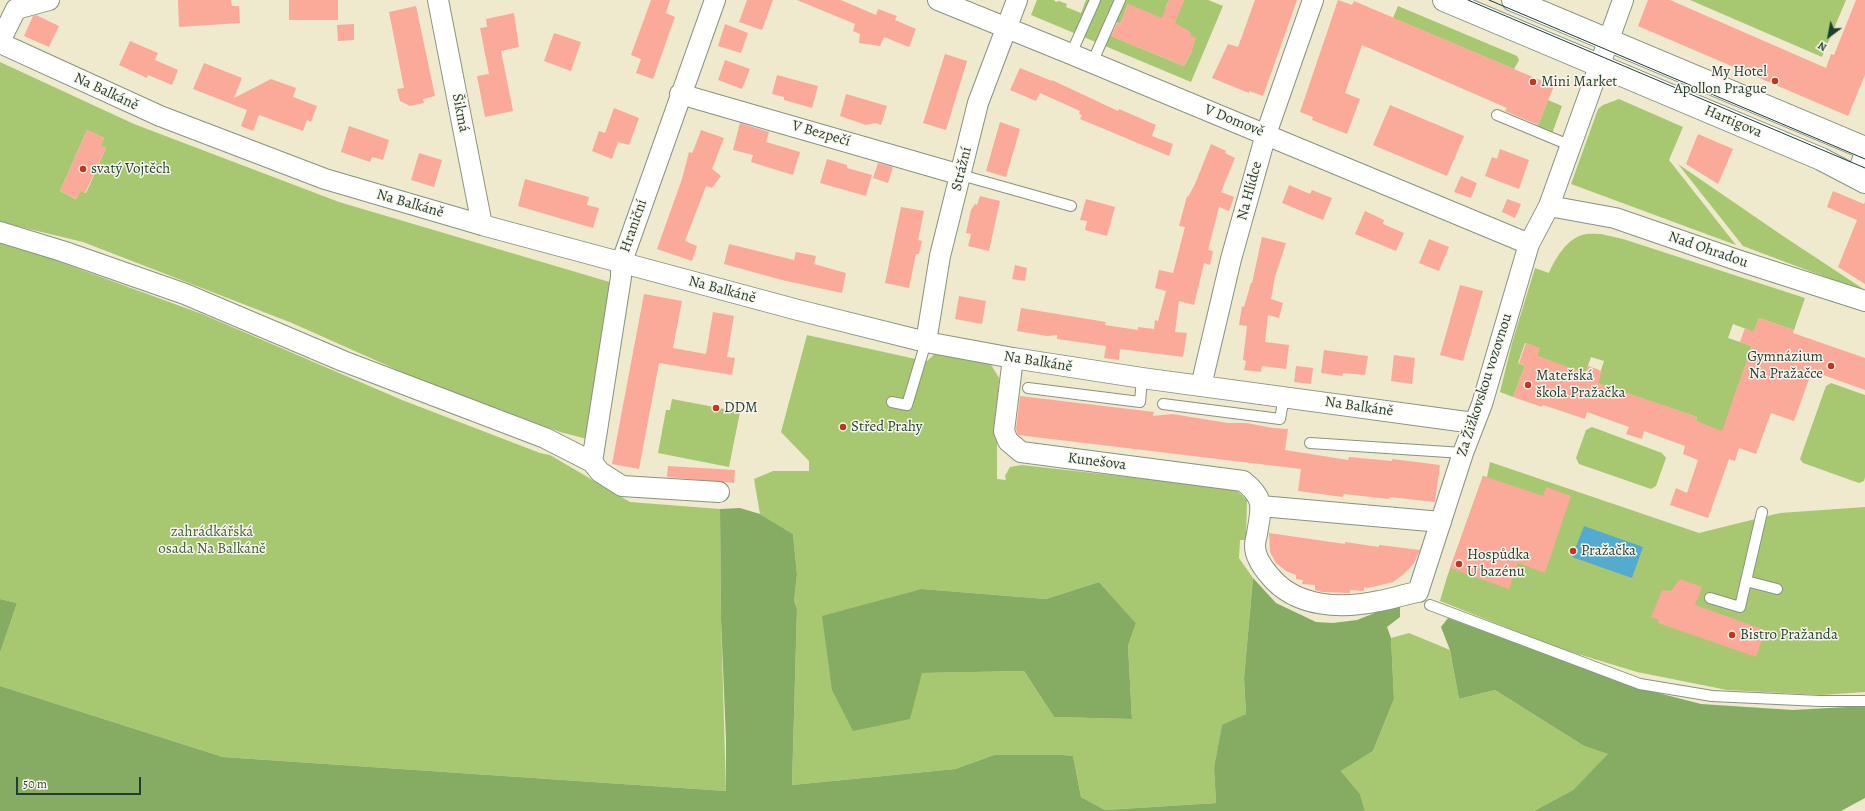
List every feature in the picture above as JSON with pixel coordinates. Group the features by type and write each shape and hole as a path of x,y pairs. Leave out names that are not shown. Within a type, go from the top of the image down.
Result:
{"main road":[{"name":"Hartigova","path":"1444,0 1821,160 1860,180"},
{"name":"Hartigova","path":"1512,0 1865,148"}],"street":[{"path":"0,42 16,9 49,0"},
{"name":"Šikmá","path":"438,0 482,225"},
{"name":"Hraniční","path":"592,462 621,277 621,264 680,94 715,0"},
{"name":"V Domově","path":"938,0 1266,134 1529,244"},
{"name":"Strážní","path":"926,342 940,256 978,103 1007,28 1016,0"},
{"name":"Na Hlídce","path":"1201,386 1231,259 1266,134 1313,0"},
{"name":"Za Žižkovskou vozovnou","path":"1424,599 1441,522 1463,453 1482,404 1529,244 1549,206 1569,145 1623,0"},
{"name":"Na Balkáně","path":"0,42 160,116 325,179 621,264 926,342 1013,358 1142,378 1474,423"},
{"name":"V Bezpečí","path":"680,94 961,175"},
{"path":"1860,180 1865,153"},
{"name":"Nad Ohradou","path":"1549,206 1615,218 1737,260 1865,301"},
{"path":"0,232 62,250 185,294 343,361 545,438 592,462 600,472 622,486 719,492"},
{"name":"Kunešova","path":"1013,358 1004,431 1008,442 1021,452 1243,481 1254,490 1262,506"},
{"path":"1424,599 1380,601 1350,605 1327,605 1307,600 1291,593 1274,581 1261,565 1255,547 1262,506 1441,522"}],"lane":[{"path":"1071,54 1094,0"},
{"path":"1092,63 1120,0"},
{"path":"1497,115 1569,145"},
{"path":"961,175 1071,206"},
{"path":"892,402 907,404 926,342"},
{"path":"1028,388 1140,402 1142,378"},
{"path":"1163,404 1280,419 1284,397"},
{"path":"1310,443 1463,453"},
{"path":"1710,598 1740,607 1762,512"},
{"path":"1746,580 1778,589"},
{"path":"1424,599 1640,684 1712,696 1820,701 1865,701"}],"green space":[{"path":"1037,0 1059,1 1067,4 1066,7 1081,13 1086,0 1169,0 1166,7 1179,12 1184,0 1208,0 1223,6 1191,82 1031,15","holes":["1128,4 1190,33 1192,51 1184,66 1111,36 1116,22 1120,24"]},
{"path":"1690,0 1846,0 1822,57"},
{"path":"1398,6 1517,56 1519,60 1514,69 1393,18"},
{"path":"0,62 134,124 339,202 613,283 591,440 560,432 413,377 292,323 83,242 0,222","holes":["87,130 104,138 100,146 106,148 86,193 80,191 76,199 60,191"]},
{"path":"1619,99 1683,127 1669,160 1736,245 1571,184 1598,109 1603,105"},
{"path":"1548,100 1562,106 1552,134 1537,128"},
{"path":"1678,164 1865,290 1865,292 1743,246"},
{"path":"1584,234 1601,234 1623,239 1805,298 1794,330 1759,318 1754,332 1733,324 1728,338 1752,346 1723,433 1696,421 1697,417 1597,383 1604,361 1591,357 1585,374 1537,356 1539,348 1525,343 1518,363 1525,366 1513,397 1500,392 1512,343 1535,268 1549,273 1558,256 1576,237"},
{"name":"zahrádkářská osada Na Balkáně","path":"0,242 22,248 202,314 402,400 540,453 550,455 630,502 720,509 721,619 726,791 223,757 0,686 0,653 17,603 0,599"},
{"path":"807,335 927,361 939,350 987,358 999,378 997,479 1006,480 1005,476 1010,467 1022,465 1235,489 1247,500 1246,540 1240,540 1239,558 1253,578 1244,678 1246,714 1222,726 1214,767 1216,803 1105,810 1081,797 1073,756 1063,755 994,755 955,769 792,785 797,609 794,601 797,575 793,534 760,514 754,479 773,471 809,471 809,461 781,432","holes":["1099,582 1136,623 1128,646 1132,719 1054,717 1024,671 921,673 922,589 1046,599"]},
{"path":"1831,383 1865,395 1865,477 1864,481 1859,483 1803,463 1800,459 1826,386"},
{"path":"672,399 740,412 729,467 658,453 666,410 670,410"},
{"path":"1592,427 1662,453 1666,458 1656,486 1651,489 1579,464 1576,458 1586,430"},
{"path":"1490,462 1699,533 1780,513 1865,507 1865,692 1821,695 1727,690 1637,672 1558,648 1440,601 1483,476 1487,477"},
{"path":"740,508 760,514 793,534 797,575 794,601 797,609 792,785 955,769 994,755 1063,755 1073,756 1081,797 1105,810 1216,803 1214,767 1222,725 1246,714 1244,678 1253,578 1276,603 1316,622 1333,623 1357,620 1400,603 1400,617 1387,627 1391,638 1394,699 1373,751 1341,771 1360,794 1365,811 0,811 0,686 223,757 726,791 726,740 721,619 720,509"},
{"path":"1099,582 1136,623 1128,646 1132,719 1054,717 1024,671 922,673 910,719 853,731 832,690 822,616 922,589 1046,599"},
{"path":"0,599 17,603 0,653"},
{"path":"1448,618 1635,687 1701,704 1793,710 1865,706 1865,798 1841,811 1534,811 1573,790 1608,754 1584,746 1495,690 1459,699 1450,650 1441,627"},
{"path":"1409,633 1450,650 1459,699 1495,690 1584,746 1609,754 1573,790 1534,811 1365,811 1360,794 1341,771 1373,751 1394,699 1391,638"}],"water":[{"path":"1584,526 1643,547 1632,578 1572,557"}],"building":[{"path":"178,0 231,0 232,6 239,6 240,23 179,27"},
{"path":"289,0 338,0 338,20 289,20"},
{"path":"651,0 670,0 666,13 675,17 653,79 636,73 641,59 631,55"},
{"path":"747,0 773,0 762,30 739,22"},
{"path":"797,0 841,0 876,15 878,9 897,16 895,20 916,29 909,47 884,37 880,46 859,43 860,34 853,31 855,24"},
{"path":"1169,0 1184,0 1175,23 1189,31 1191,36 1196,38 1192,51 1184,66 1111,36 1117,23 1120,24 1128,4 1162,18"},
{"path":"1255,0 1297,0 1263,96 1249,91 1249,93 1212,78 1228,44 1238,47"},
{"path":"1338,0 1352,5 1354,1 1554,86 1538,125 1505,111 1507,108 1362,45 1345,93 1360,99 1347,134 1312,120 1313,117 1300,112"},
{"path":"1648,0 1670,0 1826,68 1831,54 1834,55 1856,0 1865,0 1865,75 1848,116 1638,26"},
{"path":"416,6 435,96 423,99 424,103 410,106 400,101 397,89 404,88 389,12"},
{"path":"514,13 519,47 501,51 513,111 485,117 477,76 489,74 480,28 487,27 486,19"},
{"path":"36,15 59,26 49,47 24,36 33,16"},
{"path":"354,24 354,40 338,41 337,25"},
{"path":"725,24 748,33 741,53 718,46"},
{"path":"554,33 581,42 571,71 544,61"},
{"path":"130,41 158,53 155,60 178,70 172,85 148,75 147,78 119,65"},
{"path":"945,54 967,61 946,130 923,123"},
{"path":"725,60 750,69 742,89 718,80"},
{"path":"204,63 242,78 234,98 271,79 296,88 293,97 317,106 311,122 307,120 303,131 259,115 253,131 241,126 247,110 193,89"},
{"path":"1020,68 1052,80 1118,111 1119,109 1156,125 1152,136 1173,144 1169,156 1080,119 1082,115 1079,114 1080,111 1040,93 1036,101 1010,90"},
{"path":"777,75 818,86 812,108 784,100 784,97 772,94"},
{"path":"846,94 887,106 881,125 875,123 866,125 840,116"},
{"path":"1390,105 1464,136 1447,176 1373,145"},
{"path":"614,108 639,118 629,145 618,142 612,159 592,151 599,131 605,133"},
{"path":"1000,122 1020,129 1006,177 986,171"},
{"path":"740,123 769,132 766,142 800,152 793,175 751,162 753,155 733,150"},
{"path":"349,126 389,140 383,160 372,157 370,162 341,152"},
{"name":"svatý Vojtěch","path":"87,130 104,138 100,146 106,148 85,193 80,191 77,199 60,191"},
{"path":"701,130 724,138 712,169 721,176 712,188 706,186 685,241 697,246 692,261 657,249 682,179 689,152 692,153"},
{"path":"1698,134 1733,149 1718,184 1686,164"},
{"path":"1211,144 1226,151 1225,153 1235,158 1221,192 1234,197 1229,211 1219,207 1208,250 1213,251 1210,265 1204,263 1194,305 1179,301 1175,332 1187,333 1183,357 1120,349 1119,360 1104,358 1106,346 1057,339 1057,335 1047,336 1017,331 1021,308 1106,322 1105,325 1138,330 1138,327 1154,329 1155,320 1158,321 1166,291 1155,288 1159,270 1173,273 1185,227 1179,226 1187,196 1188,197 1195,184"},
{"path":"1500,149 1529,160 1519,189 1485,176 1492,157 1497,159"},
{"path":"419,153 442,160 434,187 411,180"},
{"path":"827,159 847,165 847,168 872,175 866,196 820,183"},
{"path":"878,163 893,167 888,183 873,178"},
{"path":"1461,176 1477,183 1471,198 1454,192"},
{"path":"525,179 589,197 587,205 599,208 593,228 518,206"},
{"path":"1289,185 1310,194 1312,190 1332,198 1323,220 1282,203"},
{"path":"1833,191 1864,204 1865,202 1865,284 1838,267 1857,220 1827,207"},
{"path":"980,196 1000,201 989,251 968,246 971,234 966,233 971,210 975,204 977,205"},
{"path":"1086,199 1115,207 1107,236 1085,230 1087,221 1080,220"},
{"path":"1507,199 1521,204 1515,218 1502,212"},
{"path":"901,207 924,211 918,240 922,241 919,254 916,254 909,288 885,283"},
{"path":"1365,211 1384,220 1383,224 1404,233 1396,251 1355,234"},
{"path":"1262,237 1286,243 1275,277 1271,299 1283,303 1279,318 1268,315 1265,342 1289,345 1286,369 1262,366 1261,372 1244,370 1246,361 1243,360 1247,326 1239,325 1242,306 1244,307 1252,283"},
{"path":"1429,239 1449,247 1439,271 1419,263"},
{"path":"729,244 794,260 796,252 816,256 814,264 846,273 842,293 782,280 724,264"},
{"path":"1015,265 1027,268 1025,281 1012,279"},
{"path":"1460,285 1483,291 1463,361 1440,355"},
{"path":"644,294 682,301 673,348 706,354 713,312 734,316 727,357 735,358 732,375 659,363 639,469 612,464"},
{"path":"959,296 986,301 982,324 955,319"},
{"path":"1759,318 1794,330 1793,333 1865,358 1865,390 1812,371 1794,421 1771,413 1756,454 1739,448 1735,461 1729,459 1708,518 1670,505 1676,488 1687,493 1698,460 1683,454 1685,446 1644,431 1642,439 1626,434 1629,427 1587,412 1585,419 1513,397 1525,366 1519,363 1526,343 1540,348 1537,356 1585,373 1588,366 1602,371 1598,383 1697,417 1696,421 1722,431 1752,346 1740,342 1745,328 1754,332"},
{"path":"1324,350 1368,356 1365,375 1343,373 1342,376 1321,373"},
{"path":"1394,355 1415,358 1412,384 1391,381"},
{"path":"1296,366 1313,368 1311,384 1294,382"},
{"path":"1020,396 1154,412 1153,416 1172,414 1228,423 1246,423 1288,429 1285,450 1348,460 1349,457 1392,461 1392,459 1440,465 1435,502 1344,494 1343,497 1298,491 1301,469 1018,435 1016,429"},
{"path":"668,466 735,470 734,483 667,477"},
{"path":"1483,476 1543,496 1546,487 1571,496 1545,573 1518,563 1509,589 1450,568"},
{"path":"1269,533 1345,544 1345,542 1379,547 1379,545 1420,550 1414,563 1404,574 1393,582 1368,588 1364,587 1364,591 1350,590 1350,593 1322,592 1315,590 1315,585 1302,584 1303,580 1296,579 1296,575 1286,571 1276,563 1270,552"},
{"path":"1680,579 1702,587 1695,605 1765,630 1756,657 1658,623 1659,620 1651,617 1662,590 1671,591"}],"tram line":[{"path":"1468,0 1865,168"},
{"path":"1489,0 1865,159"}],"place":[{"name":"My Hotel Apollon Prague","path":"1775,81"},
{"name":"Mini Market","path":"1533,82"},
{"name":"svatý Vojtěch","path":"83,169"},
{"name":"Gymnázium Na Pražačce","path":"1831,366"},
{"name":"Mateřská škola Pražačka","path":"1528,385"},
{"name":"DDM","path":"716,408"},
{"name":"Střed Prahy","path":"843,427"},
{"name":"Pražačka","path":"1573,551"},
{"name":"Hospůdka U bazénu","path":"1459,564"},
{"name":"Bistro Pražanda","path":"1732,635"}]}
